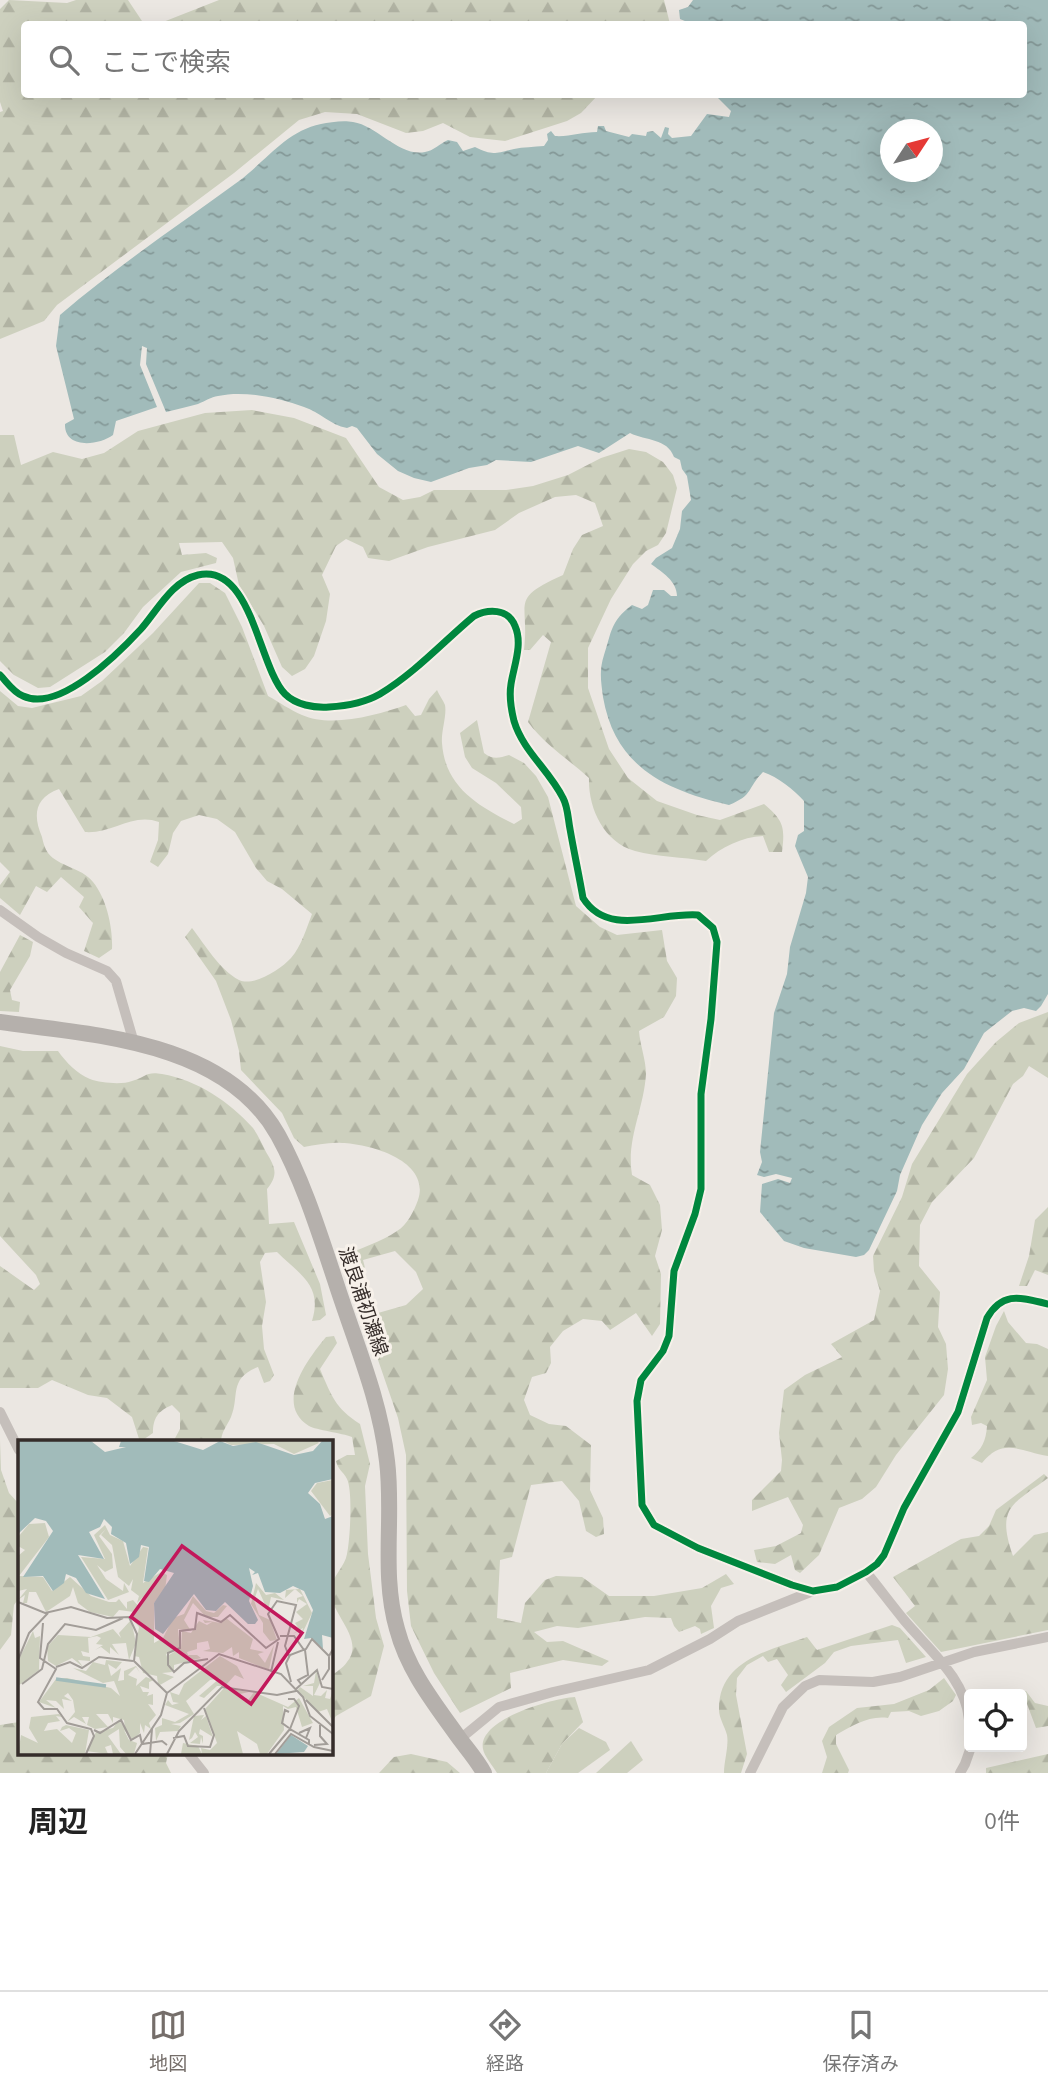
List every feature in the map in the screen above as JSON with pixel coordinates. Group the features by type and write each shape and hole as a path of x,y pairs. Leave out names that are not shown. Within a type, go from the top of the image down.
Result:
{"main road":[{"name":"渡良浦初瀬線","path":"0,1022 134,1043 184,1058 227,1080 261,1111 278,1135 324,1247 382,1423 390,1497 388,1534 392,1610 397,1632 426,1694 484,1773"}],"street":[{"path":"0,675 13,690 37,700 66,692 97,670 140,630 174,589 200,574 214,574 227,580 250,616 276,682 286,695 316,708 340,707 379,695 410,672 474,616 485,610 497,610 510,617 518,638 510,685 514,723 524,745 556,785 565,801 583,898 590,909 610,920 698,915 713,928 717,942 701,1094 701,1189 695,1214 674,1271 669,1336 663,1351 641,1380 637,1401 642,1505 654,1525 698,1548 813,1591"},
{"path":"0,910 66,953 107,971 116,981 134,1043"},
{"path":"460,1739 499,1707 649,1670 710,1639 738,1621 813,1591 837,1587 877,1564 884,1555 904,1508 958,1412 987,1318 994,1307 1010,1298 1048,1304"},
{"path":"0,1412 18,1448"},
{"path":"866,1572 961,1689 964,1701"},
{"path":"750,1773 783,1707 805,1686 819,1680 873,1682 900,1677 974,1652 1048,1637"},
{"path":"960,1773 969,1752"},
{"path":"191,1756 204,1773"}],"green space":[{"path":"9,0 67,3 76,0 128,0 142,21 21,21 21,98 595,98 581,113 567,121 505,141 470,137 443,123 423,131 406,133 357,114 325,112 299,120 234,173 57,305 44,321 0,339 0,112 3,111 0,102 0,9"},
{"path":"219,0 664,0 669,21 166,21"},
{"path":"252,410 294,418 346,438 379,487 403,500 420,497 434,490 506,490 533,486 568,475 601,458 629,449 646,452 663,462 673,475 677,488 666,533 658,545 646,551 633,564 611,599 588,648 588,688 609,749 628,778 657,801 720,820 764,804 782,825 782,852 769,852 763,836 732,844 706,861 652,855 624,846 606,832 600,822 591,800 589,778 528,722 551,642 543,635 530,650 524,650 525,604 535,590 563,575 573,549 582,535 603,526 595,503 576,495 555,497 519,513 495,530 428,547 389,561 368,558 363,547 346,539 336,546 322,575 330,594 326,621 314,656 305,669 292,676 282,667 264,626 239,585 233,558 222,542 179,543 182,555 206,553 217,558 216,563 181,572 143,607 124,633 105,652 50,687 38,688 14,675 0,661 0,435 14,435 21,465 53,452 82,459 104,453 138,431 205,413"},
{"path":"199,583 210,583 225,593 242,627 268,696 302,715 327,720 354,719 406,705 415,716 421,715 437,690 445,705 442,738 444,758 449,772 466,793 488,810 514,824 522,819 521,807 496,783 472,768 465,757 460,733 477,720 484,753 496,758 509,755 524,763 536,776 548,797 576,906 600,927 617,935 662,930 667,961 677,978 676,996 664,1017 639,1031 646,1074 631,1149 632,1175 650,1185 660,1205 662,1230 655,1256 661,1274 660,1324 652,1336 636,1313 610,1330 602,1321 583,1319 563,1331 550,1347 551,1363 546,1373 532,1377 524,1400 530,1415 549,1424 566,1426 591,1445 590,1490 603,1518 604,1534 596,1537 586,1531 579,1501 562,1481 531,1485 512,1557 500,1560 497,1618 521,1623 525,1603 545,1580 556,1576 582,1577 609,1596 654,1596 702,1588 726,1574 734,1584 721,1588 711,1606 714,1628 701,1634 700,1629 695,1626 679,1632 671,1618 645,1617 578,1628 557,1626 534,1632 547,1642 563,1641 609,1661 602,1666 563,1660 510,1673 511,1688 460,1713 434,1673 411,1626 407,1591 406,1455 398,1418 366,1325 371,1315 406,1305 423,1289 416,1272 395,1251 363,1260 365,1268 346,1274 342,1257 384,1238 404,1225 418,1200 420,1186 416,1175 407,1165 382,1151 337,1143 304,1147 294,1138 282,1113 241,1070 231,1020 216,981 185,937 192,928 225,970 239,980 252,981 274,972 291,958 301,943 312,914 282,889 267,881 256,868 235,832 217,819 199,815 181,821 173,833 168,854 158,867 150,862 158,840 159,822 131,821 104,830 85,832 59,789 45,797 38,808 37,822 44,845 53,858 88,877 98,889 108,914 112,949 99,958 84,951 93,923 79,907 84,897 61,877 47,892 36,886 20,915 0,898 0,885 10,872 0,862 0,691 18,706 32,708 81,696 102,681 153,633"},
{"path":"20,935 33,942 30,956 10,990 12,1000 20,1002 19,1012 0,1011 0,972"},
{"path":"1048,1012 1048,1078 1029,1066 1023,1076 1013,1084 974,1158 932,1202 920,1225 919,1266 940,1292 938,1327 946,1344 948,1369 944,1395 896,1455 876,1487 862,1499 839,1508 819,1555 800,1573 795,1570 791,1555 775,1564 757,1562 754,1550 776,1546 801,1533 803,1525 788,1497 752,1511 752,1500 781,1471 779,1433 784,1390 805,1375 842,1357 831,1344 874,1320 880,1291 873,1256 902,1197 912,1164 967,1074 996,1042 1019,1023"},
{"path":"0,1046 23,1051 58,1051 81,1074 100,1082 128,1082 153,1073 175,1077 212,1093 253,1128 274,1170 273,1179 267,1189 269,1224 294,1222 320,1284 326,1315 320,1320 312,1321 315,1309 312,1289 301,1274 277,1252 265,1253 260,1262 266,1302 262,1326 264,1349 274,1375 270,1381 264,1383 258,1367 242,1377 234,1409 221,1440 174,1440 180,1429 180,1413 172,1405 155,1419 153,1433 139,1440 132,1417 107,1398 88,1395 52,1380 38,1388 0,1388 0,1266 34,1290 40,1284 36,1275 0,1236"},
{"path":"1048,1207 1048,1275 1035,1270 1027,1286 1019,1286 1029,1256 1035,1220"},
{"path":"1004,1311 1008,1322 1026,1343 1048,1349 1048,1456 1004,1448 997,1450 982,1463 971,1458 983,1444 987,1426 981,1423 972,1425 971,1417 987,1380 985,1357"},
{"path":"334,1336 337,1343 320,1369 335,1400 360,1424 370,1464 365,1486 368,1554 376,1618 384,1646 371,1696 336,1716 332,1722 332,1675 347,1662 352,1653 349,1634 332,1599 332,1583 347,1554 350,1516 349,1485 336,1461 347,1455 355,1455 352,1437 309,1426 299,1417 294,1406 294,1394 303,1369 326,1337"},
{"path":"0,1440 1,1470 9,1493 18,1503 18,1599 14,1605 11,1635 0,1650"},
{"path":"1044,1474 1048,1478 1011,1509 1006,1527 1013,1556 1034,1535 1048,1532 1048,1630 941,1652 906,1613 915,1606 893,1577 961,1539 979,1536 989,1526 996,1510"},
{"path":"892,1625 900,1628 926,1657 906,1663 898,1640 851,1646 834,1652 825,1663 786,1692 781,1685 788,1675 777,1659 768,1662 763,1656 747,1665 737,1678 736,1695 747,1754 741,1773 724,1773 727,1739 719,1713 721,1693 736,1669 762,1653 807,1637 817,1650"},
{"path":"944,1678 956,1695 953,1701 939,1711 921,1716 909,1711 891,1712 888,1718 868,1720 848,1728 836,1735 836,1744 848,1773 822,1773 827,1757 822,1741 829,1727 857,1708 894,1704 929,1690"},
{"path":"1027,1692 1035,1703 1048,1706 1048,1726 1036,1728 1027,1704"},
{"path":"575,1697 583,1722 562,1744 546,1773 497,1773 483,1749 484,1738 492,1728 535,1706"},
{"path":"18,1722 18,1756 168,1756 166,1763 171,1773 0,1773 0,1725"},
{"path":"579,1728 606,1742 610,1750 578,1773 546,1773 562,1744"},
{"path":"631,1741 643,1760 627,1773 596,1773"},
{"path":"411,1754 447,1762 460,1773 379,1773 394,1757"},
{"path":"1048,1754 1048,1773 986,1773 986,1768"}],"water":[{"path":"693,0 1048,0 1048,994 1036,1011 1024,1008 1012,1011 984,1033 964,1069 942,1093 922,1125 900,1175 897,1191 869,1250 856,1257 804,1248 784,1241 760,1212 762,1184 778,1179 790,1183 792,1178 776,1174 764,1177 757,1175 762,1162 760,1152 774,1013 787,974 790,947 806,893 808,877 795,846 798,835 804,831 804,801 785,784 763,772 747,794 729,805 684,792 664,783 646,772 631,758 609,721 603,697 602,661 619,617 632,605 642,609 648,605 653,590 664,590 671,596 677,596 672,581 651,564 672,548 680,529 682,511 691,500 687,476 680,460 661,443 630,433 599,453 578,446 531,462 496,460 431,482 398,471 377,454 357,428 341,426 310,409 283,401 250,394 228,394 166,412 146,364 147,348 142,346 140,365 157,407 116,421 113,435 107,439 83,443 70,438 66,432 65,424 74,419 56,346 60,315 239,181 287,140 309,128 349,121 371,129 397,146 415,152 428,151 448,140 457,142 463,151 475,147 494,153 544,146 548,140 547,134 551,131 555,136 565,136 597,132 598,126 629,137 632,134 646,136 647,132 653,131 661,138 665,127 669,128 668,134 672,138 691,136 707,114 729,117 731,111 718,98 1027,98 1027,21 680,19 679,10 688,7"}],"cycle path":[{"path":"0,675 19,694 37,699 70,689 118,652 180,583 198,575 216,576 231,585 252,620 276,680 285,694 311,706 349,705 380,694 417,667 474,616 497,612 512,620 518,640 510,689 514,721 523,742 551,778 565,802 583,898 594,910 606,917 620,920 698,915 713,928 717,942 701,1094 701,1189 695,1214 674,1271 669,1336 663,1351 641,1380 637,1401 642,1505 654,1525 698,1548 813,1591 837,1587 866,1572 884,1555 904,1508 958,1412 987,1318 993,1309 1014,1298 1048,1304"}]}
